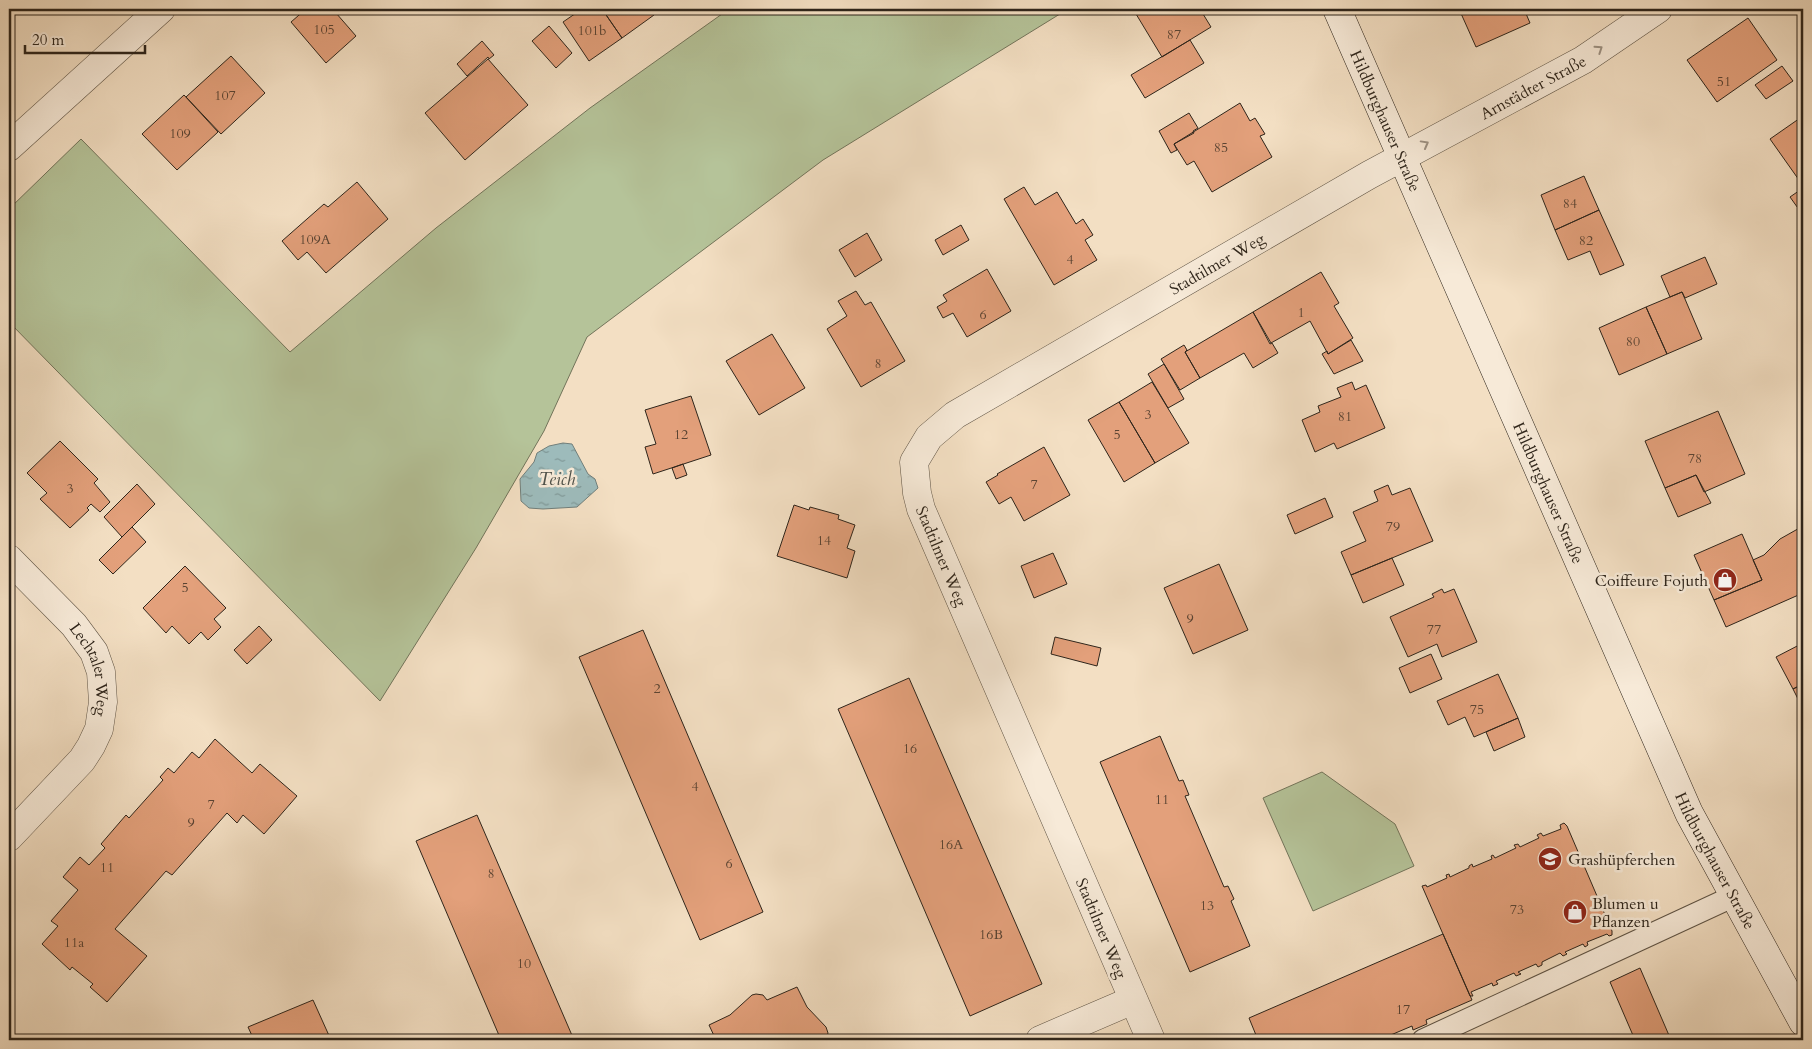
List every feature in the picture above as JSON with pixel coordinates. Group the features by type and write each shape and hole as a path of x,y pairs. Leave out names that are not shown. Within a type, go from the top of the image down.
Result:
{"street":[{"path":"9,147 162,9"},
{"name":"Hildburghauser Straße","path":"1337,9 1689,813 1803,1022"},
{"name":"Arnstädter Straße","path":"1402,157 1583,60 1658,9"},
{"name":"Stadtilmer Weg","path":"1151,1040 921,508 916,488 914,462 929,437 955,415 1402,157"},
{"name":"Lechtaler Weg","path":"9,559 84,637 94,652 101,672 103,702 99,729 82,760 9,837"},
{"path":"1040,1040 1133,1000"}],"lane":[{"path":"1423,1040 1734,896"}],"green space":[{"path":"729,9 1068,9 823,160 587,337 544,431 476,548 380,701 9,322 9,209 81,139 290,352 436,228 590,108"},
{"path":"1322,772 1395,824 1414,866 1313,911 1263,798"}],"water":[{"name":"Teich","path":"563,443 572,444 588,474 595,479 598,488 577,507 529,508 521,501 520,479 534,462 537,453 549,446"}],"building":[{"path":"306,9 340,9 336,13 356,36 326,63 291,22"},
{"path":"582,9 602,9 622,38 589,61 563,22"},
{"path":"602,9 650,9 654,15 622,38"},
{"path":"1133,9 1200,9 1211,27 1162,57"},
{"path":"1459,9 1514,9 1515,11 1524,9 1530,23 1476,47"},
{"path":"1748,18 1777,60 1717,102 1687,60"},
{"path":"549,26 572,53 556,68 532,41"},
{"path":"1190,40 1204,63 1145,98 1131,75"},
{"path":"482,41 494,55 489,59 488,57 467,76 457,64"},
{"path":"231,56 265,93 221,134 186,97"},
{"path":"488,59 528,105 465,160 425,113"},
{"path":"1782,66 1793,81 1766,99 1755,85"},
{"path":"184,95 218,132 177,170 142,134"},
{"path":"1240,103 1250,121 1255,118 1265,134 1260,136 1272,157 1212,192 1194,161 1187,165 1174,144"},
{"path":"1189,113 1198,128 1193,131 1194,133 1174,144 1177,150 1171,153 1159,131"},
{"path":"1803,116 1803,177 1799,180 1770,139"},
{"path":"1584,176 1599,210 1555,230 1541,195"},
{"path":"357,182 388,219 326,273 307,252 298,260 282,241 324,204 328,207"},
{"path":"1024,187 1035,205 1057,192 1076,224 1083,219 1093,235 1085,240 1097,260 1054,285 1004,199"},
{"path":"1803,188 1803,209 1800,211 1790,197"},
{"path":"1599,210 1624,265 1600,275 1590,251 1568,260 1555,230"},
{"path":"961,225 969,240 943,255 935,240"},
{"path":"867,233 882,260 855,277 839,250"},
{"path":"1705,257 1717,284 1685,298 1682,292 1670,297 1661,276"},
{"path":"987,269 1011,311 967,337 953,313 943,318 937,307 947,301 943,295"},
{"path":"1321,272 1339,303 1334,306 1353,338 1328,354 1310,321 1271,343 1253,312"},
{"path":"856,291 865,305 871,302 905,361 861,387 827,329 847,316 838,301"},
{"path":"1682,292 1702,339 1667,354 1646,307"},
{"path":"1646,307 1667,354 1619,375 1599,328"},
{"path":"1253,312 1270,344 1272,343 1278,353 1253,368 1244,353 1200,378 1185,352"},
{"path":"772,334 805,388 759,415 726,361"},
{"path":"1351,340 1363,361 1334,374 1322,354 1327,351 1328,354"},
{"path":"1184,345 1187,350 1185,352 1200,378 1180,390 1161,359"},
{"path":"1164,364 1184,399 1168,408 1148,374"},
{"path":"1152,382 1189,443 1155,463 1119,402"},
{"path":"1352,382 1355,390 1366,385 1385,428 1337,449 1334,443 1315,452 1302,420 1320,412 1318,406 1341,397 1337,388"},
{"path":"691,396 711,455 653,474 645,447 656,444 645,410"},
{"path":"1119,402 1155,463 1124,482 1088,420"},
{"path":"1718,411 1745,474 1704,492 1696,475 1665,488 1645,441"},
{"path":"60,441 98,479 94,483 110,502 100,512 91,504 87,508 89,510 70,528 40,499 47,493 27,473"},
{"path":"1044,447 1070,495 1024,521 1011,497 999,504 986,482"},
{"path":"683,464 687,475 676,479 672,468"},
{"path":"1696,475 1711,503 1678,517 1665,488"},
{"path":"137,484 155,504 122,537 104,517"},
{"path":"1388,485 1392,495 1410,488 1433,541 1351,575 1341,552 1366,541 1353,512 1378,501 1374,491"},
{"path":"1325,498 1333,517 1295,534 1287,515"},
{"path":"794,505 809,510 810,507 839,515 838,519 855,525 847,548 855,551 847,578 777,556"},
{"path":"1803,526 1803,593 1726,627 1714,600 1762,580 1753,560 1764,555 1780,539"},
{"path":"132,527 146,542 113,574 99,560"},
{"path":"1742,534 1762,580 1714,600 1694,555"},
{"path":"1053,553 1067,584 1034,598 1021,566"},
{"path":"1392,558 1404,585 1363,603 1351,575"},
{"path":"1219,564 1248,630 1193,654 1164,588"},
{"path":"185,566 226,608 214,619 221,627 208,640 201,632 189,644 172,626 166,633 143,608"},
{"path":"1442,589 1444,593 1454,589 1477,642 1442,657 1437,644 1408,657 1390,617 1434,597 1432,594"},
{"path":"259,626 272,640 247,664 234,650"},
{"path":"643,630 763,912 700,940 579,657"},
{"path":"1055,637 1101,648 1097,666 1051,654"},
{"path":"1803,643 1803,684 1793,689 1776,657"},
{"path":"1431,654 1442,679 1410,693 1399,668"},
{"path":"1498,674 1518,718 1474,737 1465,717 1448,725 1437,701"},
{"path":"909,678 1042,984 970,1016 838,709"},
{"path":"1803,684 1803,709 1793,689"},
{"path":"1518,718 1525,737 1494,751 1486,732"},
{"path":"1160,736 1179,781 1183,780 1189,795 1185,796 1224,887 1228,886 1234,899 1231,901 1250,946 1190,972 1100,762"},
{"path":"215,739 252,773 260,764 297,796 264,834 243,815 237,823 227,813 172,875 166,871 115,929 147,956 107,1002 90,987 93,984 72,967 70,970 42,944 58,926 51,921 78,890 63,877 80,857 89,865 105,848 101,844 126,815 129,818 163,780 160,777 168,768 174,773 192,752 199,758"},
{"path":"477,815 574,1040 501,1040 416,841"},
{"path":"1564,823 1567,826 1612,931 1612,935 1609,936 1607,934 1587,942 1588,945 1585,947 1583,944 1565,952 1567,954 1563,956 1560,953 1542,962 1542,965 1538,967 1536,964 1518,972 1521,974 1516,976 1514,973 1496,981 1498,984 1493,986 1492,983 1471,992 1473,996 1470,996 1422,886 1426,885 1427,887 1447,878 1446,875 1449,874 1450,877 1469,868 1472,864 1473,867 1492,859 1491,856 1493,855 1495,858 1516,848 1514,845 1518,844 1520,847 1539,838 1537,835 1541,833 1543,836 1561,829 1560,825"},
{"path":"1443,934 1472,1000 1426,1020 1427,1024 1413,1030 1412,1026 1379,1040 1258,1040 1249,1018"},
{"path":"1640,968 1671,1040 1635,1040 1610,982"},
{"path":"797,987 807,1007 826,1027 828,1033 826,1040 716,1040 709,1025 730,1015 752,995 763,995 767,1000"},
{"path":"313,1000 331,1040 254,1040 248,1027"}],"place":[{"name":"Coiffeure Fojuth","path":"1725,580"},
{"name":"Grashüpferchen","path":"1550,859"},
{"name":"Blumen u Pflanzen","path":"1575,912"}]}
